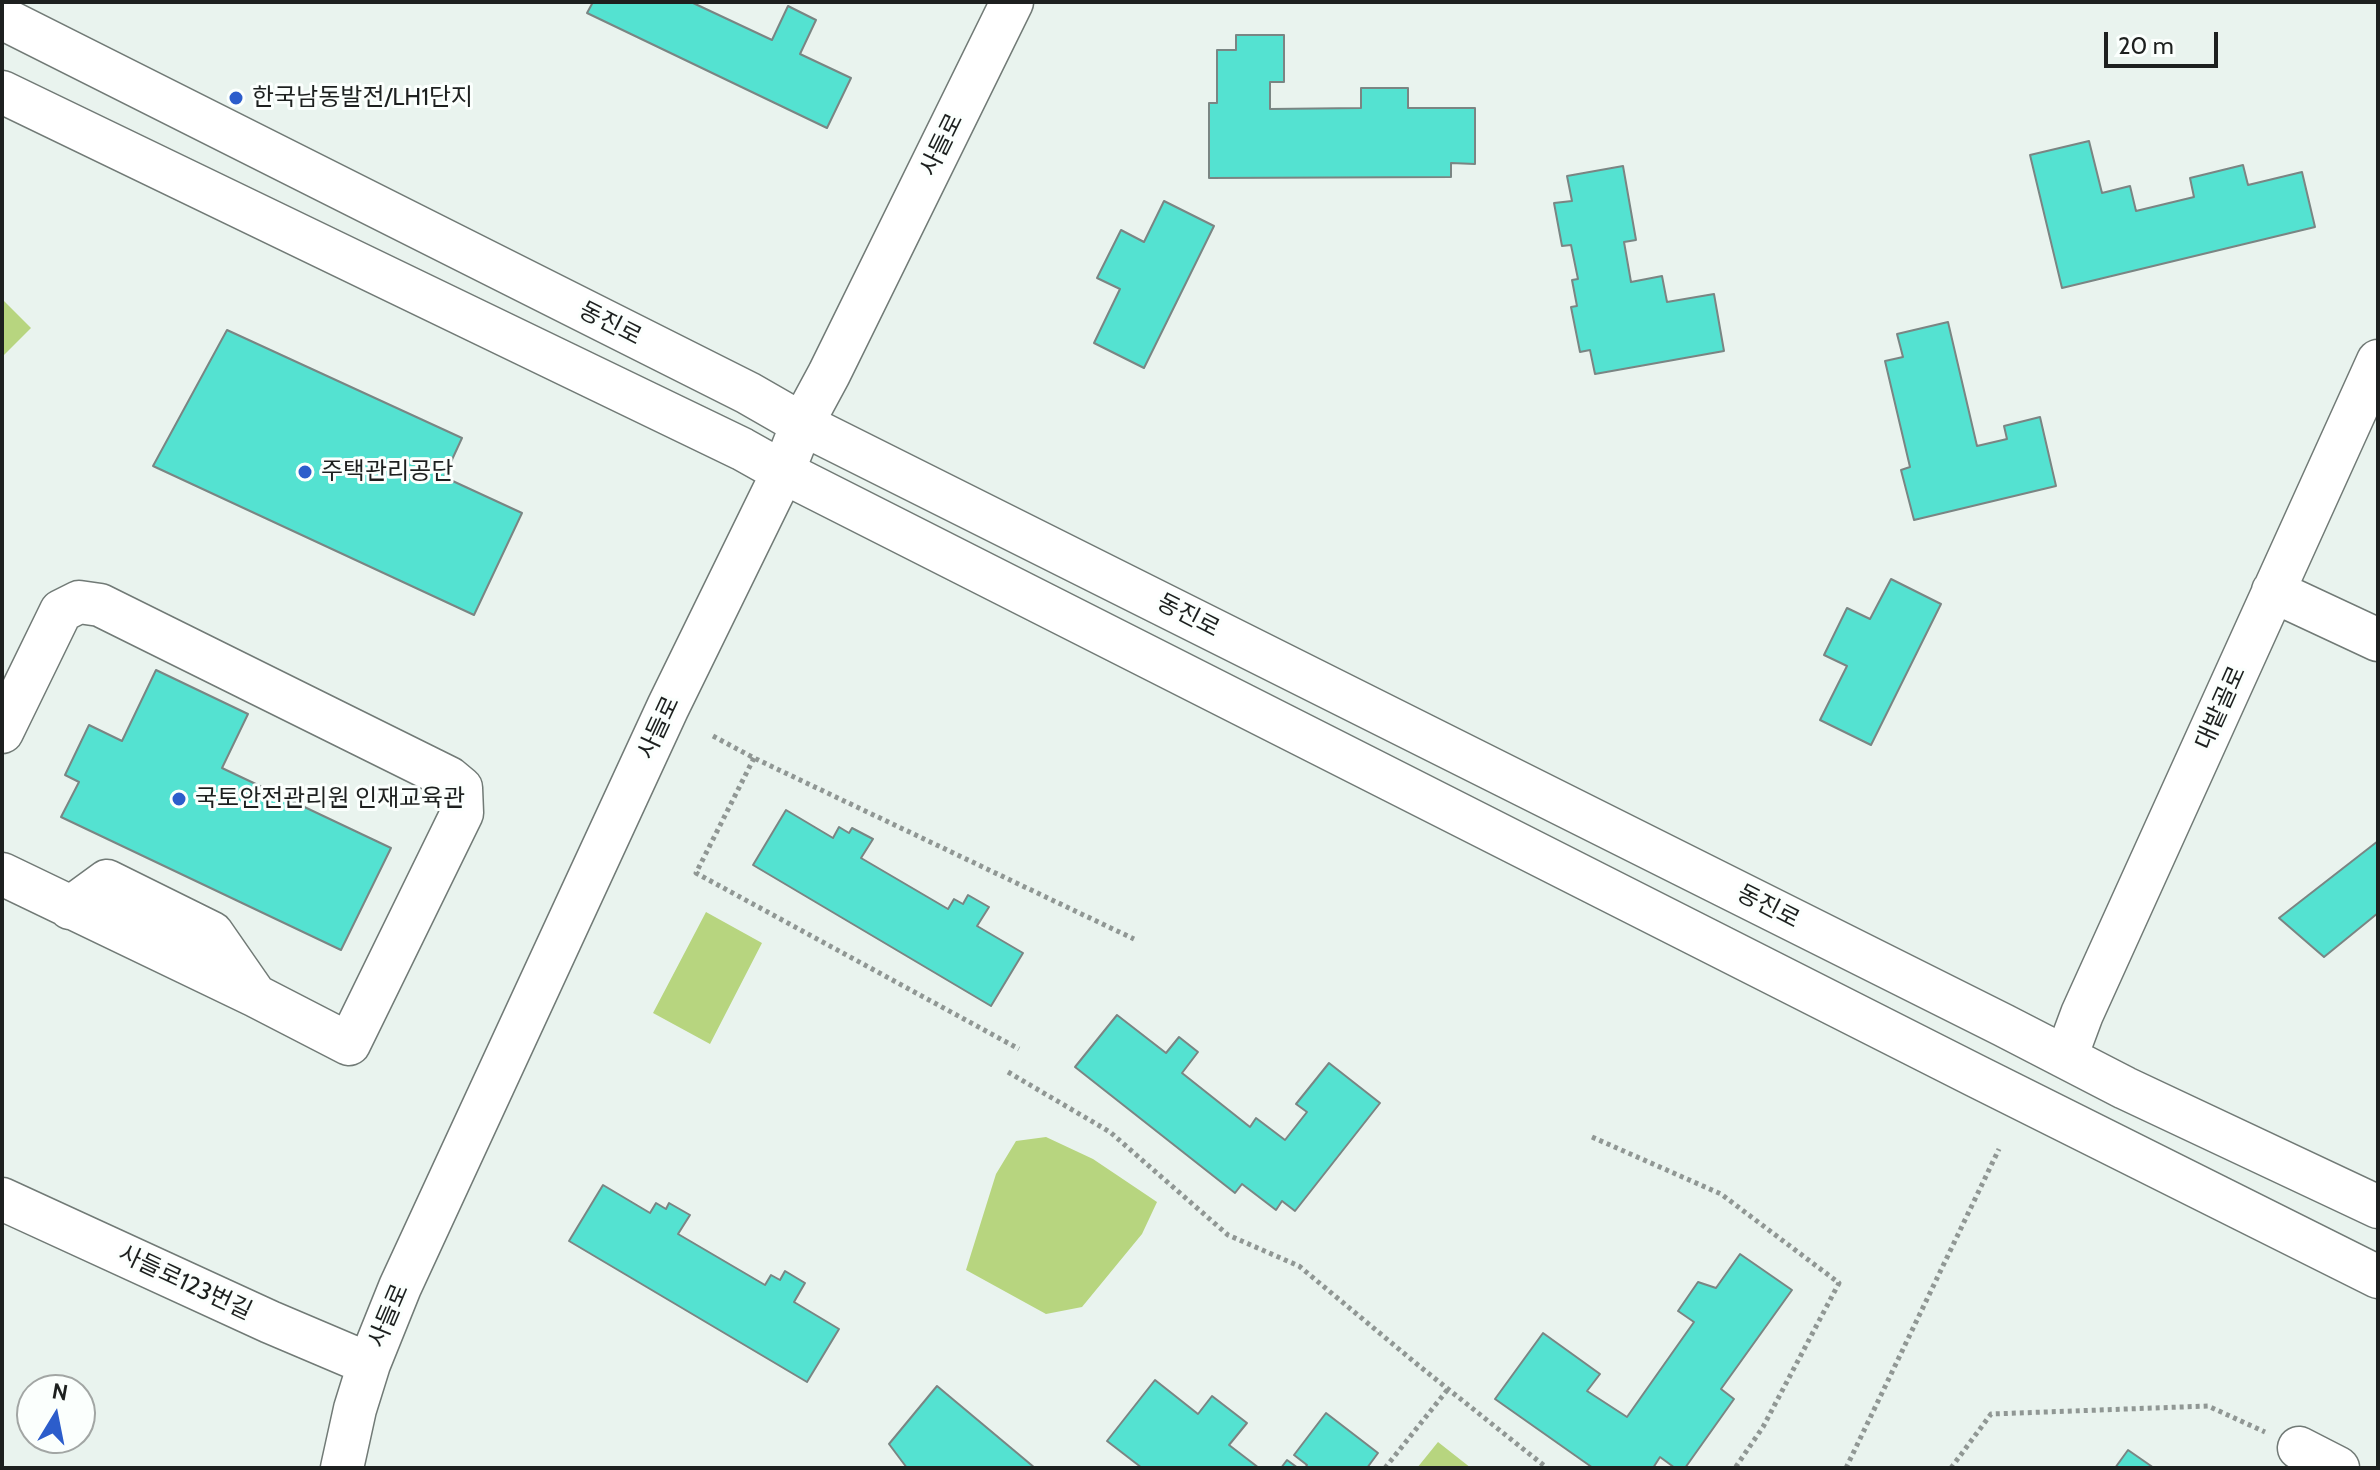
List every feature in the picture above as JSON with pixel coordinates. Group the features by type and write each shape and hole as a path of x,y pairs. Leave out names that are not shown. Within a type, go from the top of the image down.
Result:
{"street":[{"name":"사들로","path":"342,1468 369,1364 400,1287 649,749 783,472 797,406 836,360 1012,2"},
{"name":"동진로","path":"2,18 797,406 845,444 2125,1088 2378,1207"},
{"path":"2,92 742,449 2378,1277"},
{"name":"대밭골로","path":"2066,1057 2082,1014 2378,361"},
{"path":"742,449 762,515 828,494"},
{"path":"2273,591 2378,640"},
{"path":"2,732 61,611 79,602 100,605 449,778 461,788 462,813 349,1044 2,874"},
{"path":"2012,1029 2082,1014 2125,1088"},
{"name":"사들로123번길","path":"2,1199 369,1364"},
{"path":"2299,1448 2338,1468"}],"path":[{"path":"713,736 1134,939"},
{"path":"754,758 696,873 1019,1049"},
{"path":"1008,1072 1110,1132 1228,1235 1299,1266 1547,1468"},
{"path":"1592,1137 1721,1194 1839,1283 1763,1427 1735,1468"},
{"path":"1846,1468 1999,1149"},
{"path":"1385,1468 1448,1389"},
{"path":"1951,1468 1991,1414 2208,1406 2299,1448"}],"green space":[{"path":"2,299 31,328 2,357"},
{"path":"706,912 762,943 710,1044 653,1013"},
{"path":"1046,1137 1093,1159 1157,1202 1142,1234 1082,1307 1046,1314 966,1270 996,1174 1016,1141"},
{"path":"1438,1442 1471,1468 1417,1468"}],"building":[{"path":"593,2 691,2 772,40 788,6 816,20 800,54 851,78 827,128 587,13"},
{"path":"1236,35 1284,35 1284,82 1270,82 1270,109 1361,108 1361,88 1408,88 1408,108 1475,108 1475,164 1451,163 1451,177 1209,178 1209,103 1217,103 1217,50 1236,50"},
{"path":"2089,141 2102,193 2130,186 2136,211 2194,197 2190,178 2243,165 2248,185 2302,172 2315,227 2062,288 2030,155"},
{"path":"1623,166 1636,240 1624,242 1631,282 1662,276 1667,302 1714,294 1724,351 1595,374 1590,350 1580,352 1571,307 1577,306 1572,280 1578,279 1571,245 1562,246 1554,203 1572,201 1567,176"},
{"path":"1164,201 1214,226 1144,368 1094,343 1120,289 1097,278 1121,230 1144,242"},
{"path":"1948,322 1977,446 2007,439 2004,426 2040,417 2056,486 1914,520 1901,470 1910,467 1885,361 1903,357 1897,334"},
{"name":"주택관리공단","path":"227,330 462,438 444,477 522,513 474,615 153,466"},
{"path":"1891,579 1941,604 1871,745 1820,720 1847,666 1824,655 1847,608 1870,619"},
{"name":"국토안전관리원 인재교육관","path":"156,670 248,714 222,768 391,848 341,950 61,817 79,782 65,775 89,725 122,741"},
{"path":"786,810 833,838 839,827 849,833 852,828 873,839 861,858 948,909 954,899 963,904 968,895 989,907 977,926 1023,953 991,1006 753,865"},
{"path":"2378,841 2378,913 2324,957 2279,918"},
{"path":"1117,1015 1166,1053 1179,1037 1198,1052 1182,1073 1250,1127 1256,1118 1285,1140 1307,1112 1296,1104 1329,1063 1380,1103 1295,1211 1282,1201 1276,1210 1242,1184 1235,1193 1075,1067"},
{"path":"603,1185 650,1213 656,1203 666,1209 669,1203 690,1215 678,1234 765,1285 771,1275 780,1280 785,1271 805,1283 794,1302 839,1329 807,1382 569,1241"},
{"path":"1740,1254 1792,1290 1721,1389 1734,1399 1685,1468 1675,1468 1660,1457 1653,1468 1593,1468 1495,1399 1543,1333 1600,1374 1587,1391 1627,1417 1694,1322 1678,1311 1698,1282 1716,1288"},
{"path":"1155,1380 1198,1414 1212,1396 1247,1423 1229,1445 1259,1468 1142,1468 1107,1441"},
{"path":"937,1386 1035,1468 907,1468 889,1444"},
{"path":"1326,1413 1378,1453 1367,1468 1305,1468 1307,1465 1294,1455"},
{"path":"2128,1450 2154,1468 2115,1468"},
{"path":"1287,1460 1298,1468 1281,1468"}],"place":[{"name":"한국남동발전/LH1단지","path":"236,98"},
{"name":"주택관리공단","path":"305,472"},
{"name":"국토안전관리원 인재교육관","path":"179,799"}]}
